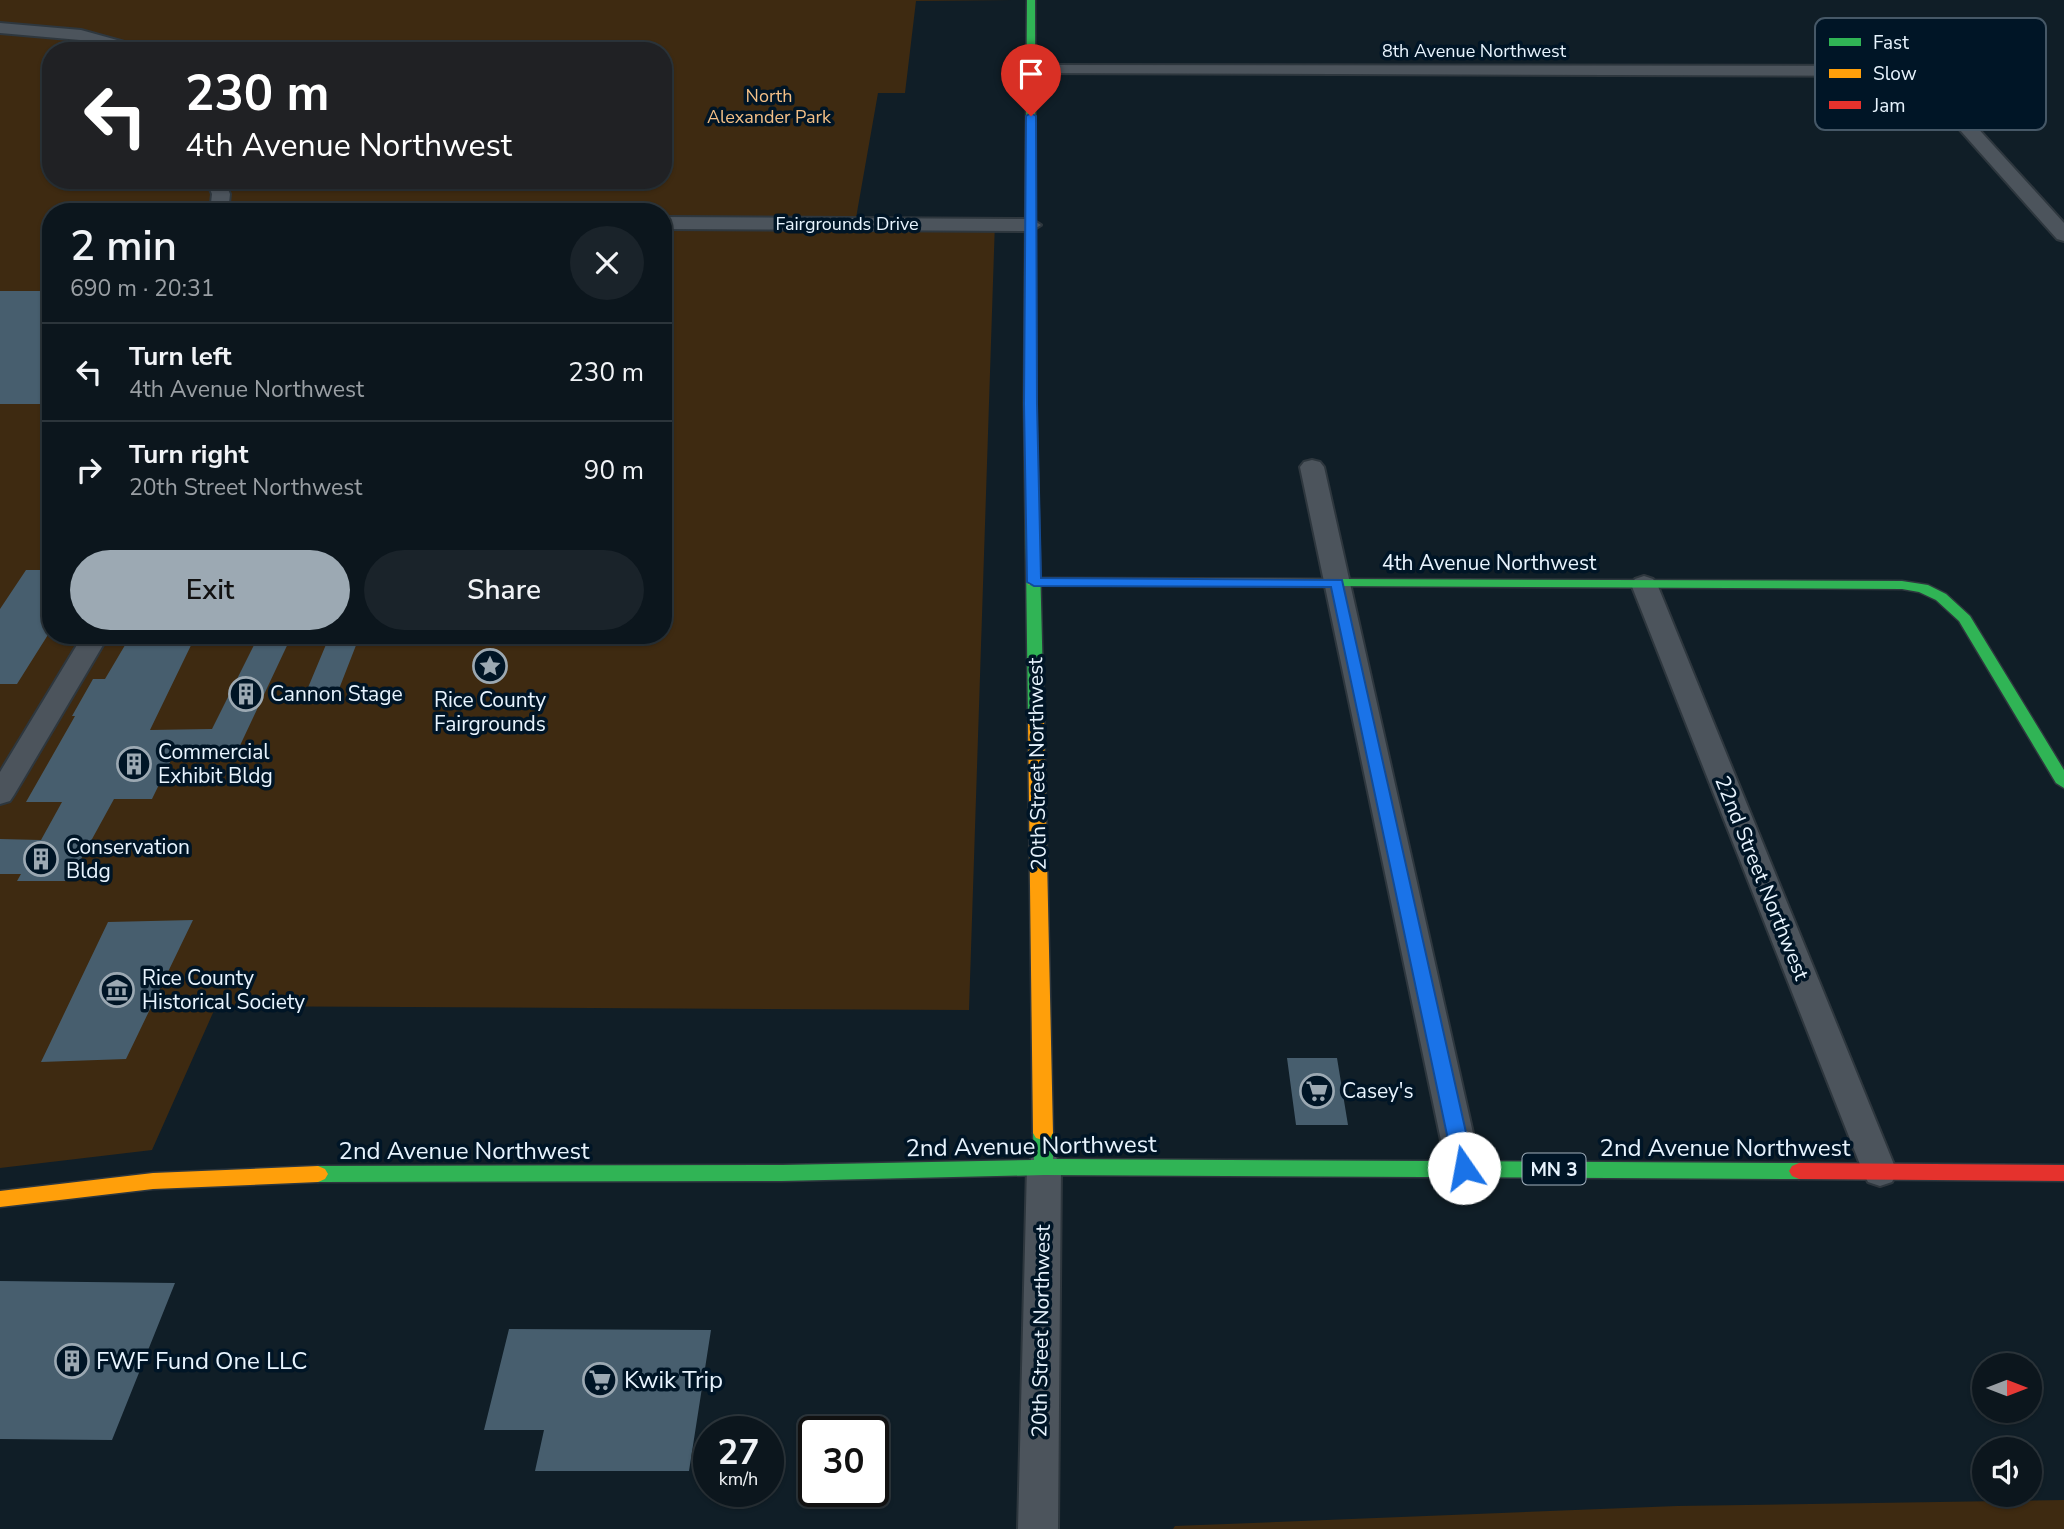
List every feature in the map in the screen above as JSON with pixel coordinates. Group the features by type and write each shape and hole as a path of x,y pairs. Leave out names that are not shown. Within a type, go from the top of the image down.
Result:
{"main road":[{"name":"20th Street Northwest","path":"1031,0 1034,582 1044,1167"},
{"name":"4th Avenue Northwest","path":"1034,582 1902,585 1923,588 1941,597 1965,619 2064,783"},
{"name":"2nd Avenue Northwest","path":"0,1199 153,1181 258,1175 782,1173 1044,1167 2064,1173"}],"street":[{"path":"0,28 80,35 106,42"},
{"name":"8th Avenue Northwest","path":"1031,70 1815,71"},
{"name":"8th Avenue Northwest","path":"1970,130 2064,235"},
{"name":"Fairgrounds Drive","path":"672,223 1031,225"},
{"path":"1312,467 1464,1168"},
{"name":"22nd Street Northwest","path":"1644,584 1880,1172"},
{"path":"0,795 91,644"},
{"name":"20th Street Northwest","path":"1038,1529 1044,1167"}],"green space":[{"name":"Rice County Fairgrounds","path":"0,0 1012,0 916,1 905,93 878,93 856,218 995,221 969,1010 216,1006 152,1150 0,1168"},
{"path":"2042,1500 2064,1500 2064,1529 1173,1529 1175,1526 1677,1506 1972,1501 1972,1507 2042,1507"}],"building":[{"path":"0,291 42,291 42,404 0,404"},
{"path":"26,570 42,570 42,644 17,684 0,684 0,609"},
{"path":"126,644 192,644 150,730 212,729 254,644 288,644 236,754 174,754 152,799 114,799 69,881 17,881 21,874 0,874 0,839 41,840 62,802 26,802 93,679 105,679"},
{"path":"326,644 356,644 339,689 307,690"},
{"name":"Rice County Historical Society","path":"193,920 126,1059 41,1062 108,922"},
{"name":"Casey's","path":"1287,1058 1337,1058 1348,1125 1296,1125"},
{"name":"FWF Fund One LLC","path":"0,1281 175,1283 112,1440 0,1439"},
{"name":"Kwik Trip","path":"509,1329 711,1330 698,1416 693,1416 693,1445 689,1471 535,1471 544,1430 484,1430"}],"traffic: fast":[{"path":"1031,0 1030,404 1036,721"},
{"path":"1334,583 1902,585 1923,588 1941,597 1965,619 2064,783"},
{"path":"1043,1133 1044,1167 1799,1171"},
{"path":"318,1174 782,1173 1044,1167"}],"traffic: slow":[{"path":"1034,582 1334,583"},
{"path":"1036,721 1043,1133"},
{"path":"0,1199 153,1181 318,1174"}],"traffic: jam":[{"path":"1799,1171 2064,1173"}],"place":[{"name":"Rice County Fairgrounds","path":"490,666"},
{"name":"Cannon Stage","path":"246,694"},
{"name":"Commercial Exhibit Bldg","path":"134,764"},
{"name":"Conservation Bldg","path":"41,859"},
{"name":"Rice County Historical Society","path":"117,990"},
{"name":"Casey's","path":"1317,1091"},
{"name":"FWF Fund One LLC","path":"72,1361"},
{"name":"Kwik Trip","path":"600,1380"}],"route":[{"path":"1031,116 1033,281 1030,404 1034,582 1337,583 1464,1168"}],"park label":[{"name":"North Alexander Park","path":"769,106"}]}
